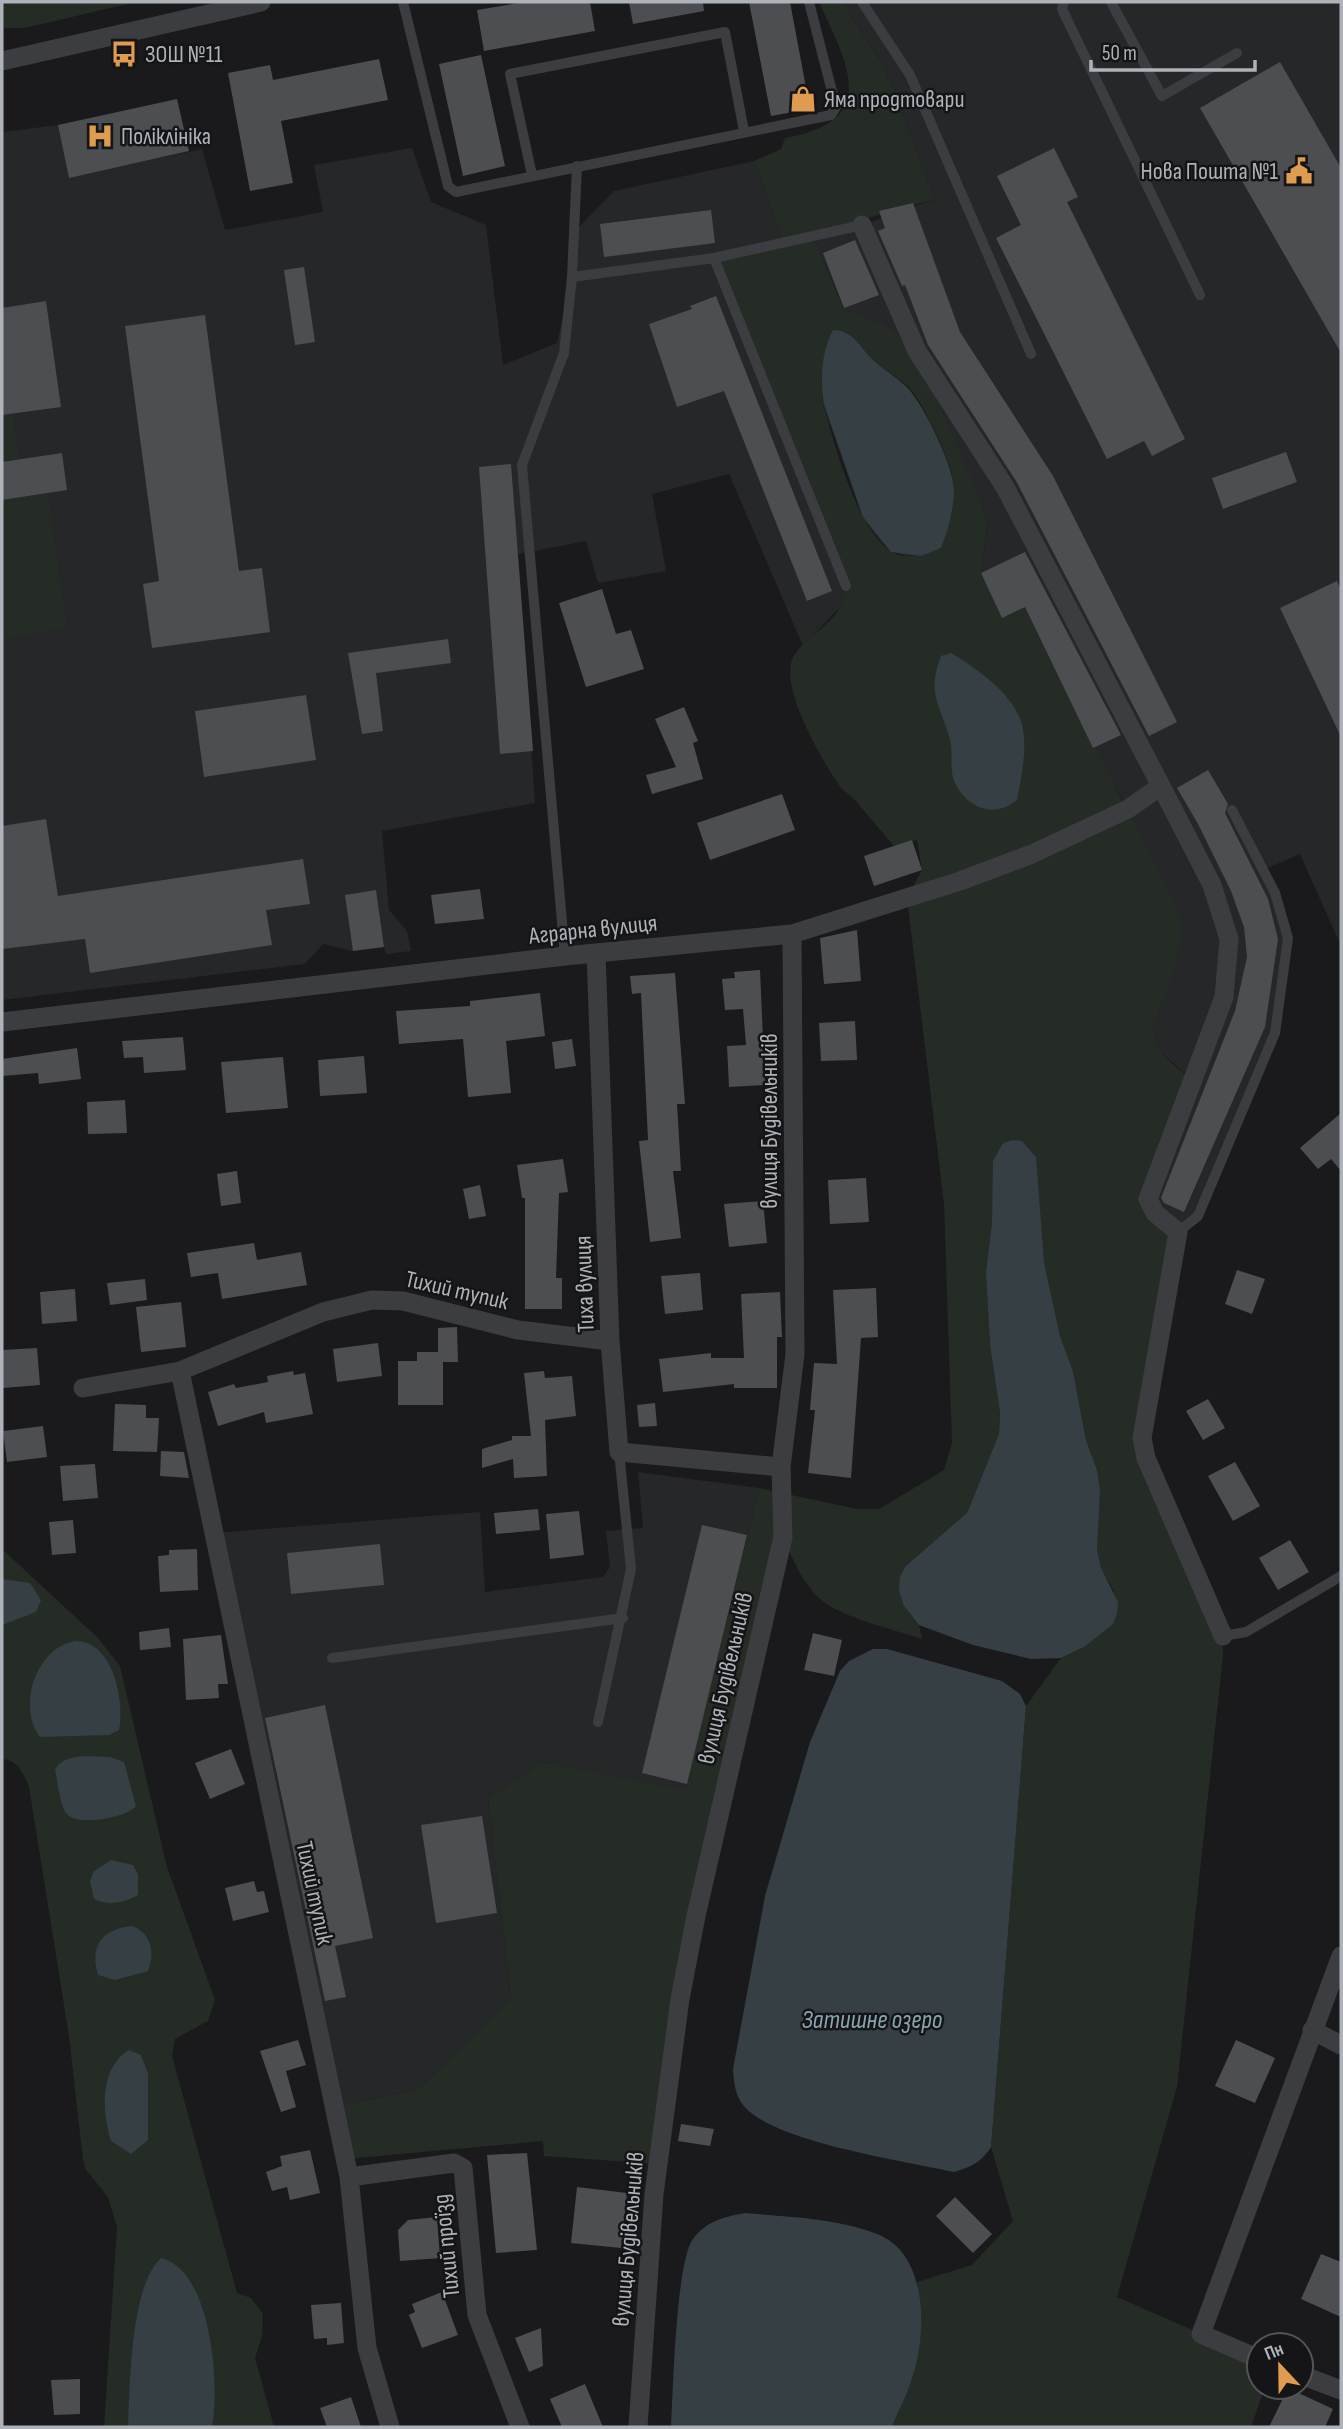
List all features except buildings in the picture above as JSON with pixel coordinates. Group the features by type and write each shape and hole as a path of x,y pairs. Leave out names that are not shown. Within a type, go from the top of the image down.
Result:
{"street":[{"path":"2,61 261,2"},
{"path":"862,225 917,351 1005,487 1212,885 1229,939 1224,997 1148,1199 1155,1213 1178,1231 1142,1438 1146,1458 1223,1636"},
{"name":"Аграрна вулиця","path":"2,1022 565,956 792,934 1032,855 1128,809 1161,786"},
{"name":"вулиця Будівельників","path":"638,2427 654,2194 669,2070 696,1916 783,1537 780,1467 795,1354 792,934"},
{"name":"Тиха вулиця","path":"596,953 610,1341 620,1452"},
{"name":"Тихий тупик","path":"83,1388 180,1371 323,1312 372,1300 402,1301 518,1330 610,1341"},
{"name":"Тихий тупик","path":"180,1371 349,2177 367,2348 390,2427"},
{"path":"620,1452 780,1467"},
{"path":"1245,2353 1201,2334 1341,1956"},
{"path":"1312,2030 1341,2045"},
{"name":"Тихий проїзд","path":"349,2177 454,2163 463,2168 477,2315 520,2427"},
{"path":"1315,2380 1341,2390"}],"lane":[{"path":"403,2 448,186 456,192 831,115 836,107 809,2"},
{"path":"862,2 910,75 1031,354"},
{"path":"1064,2 1062,9 1200,295"},
{"path":"1111,2 1162,96 1237,52"},
{"path":"532,175 510,74 724,32 744,131"},
{"path":"565,956 522,465 564,353 572,277 577,166"},
{"path":"572,277 714,258 862,225"},
{"path":"714,258 846,586"},
{"path":"1178,1231 1198,1216 1275,1033 1288,938 1275,893 1233,810"},
{"path":"598,1723 623,1618 631,1569 620,1452"},
{"path":"1223,1636 1245,1632 1341,1576"},
{"path":"332,1657 623,1618"}],"shaded area":[{"path":"2,2 136,2 25,28 2,28"},
{"path":"819,2 842,2 885,68 935,199 802,237 813,236 844,310 882,323 917,351 983,507 987,527 981,573 1002,617 1025,607 1179,912 1181,926 1178,956 1153,1028 1161,1051 1192,1080 1148,1199 1178,1232 1142,1438 1223,1636 1223,1655 1177,2087 1117,2297 1245,2353 1245,2401 1260,2401 1251,2427 892,2427 907,2390 916,2357 919,2323 917,2282 972,2265 1013,2221 991,2147 1026,1706 1061,1658 1084,1647 1114,1591 1100,1568 1097,1550 1097,1470 1086,1440 1073,1371 1060,1336 1044,1262 986,1273 990,1345 1000,1413 999,1434 967,1513 952,1528 904,1606 919,1625 922,1639 841,1612 820,1599 803,1579 783,1539 696,1916 658,2164 544,2156 543,2141 345,2159 334,2107 419,2089 511,1999 488,1798 543,1762 685,1790 759,1488 857,1509 879,1509 944,1470 952,1443 944,1204 907,898 922,870 917,840 894,846 853,798 841,788 813,742 796,702 790,667 795,654 833,617 846,586 714,258 784,242 754,161 781,149 785,138 815,130 835,118 846,104 849,87 839,47","holes":["833,330 847,333 874,361 912,391 939,439 950,467 954,490 950,520 941,548 904,556 889,550 862,515 842,467 823,405 822,376 826,347"]},
{"path":"842,2 1341,2 1341,946 1300,854 1263,870 1288,938 1275,1033 1198,1216 1178,1232 1148,1199 1192,1080 1160,1051 1153,1038 1128,809 1093,748 1002,618 981,573 987,527 917,351 844,331 854,336 872,359 911,391 947,461 955,489 949,529 941,548 906,556 892,552 881,542 863,518 823,405 820,385 824,347 833,330 843,330 844,309 813,236 862,225 935,199 885,68"},
{"path":"58,125 69,177 202,149 225,230 323,212 314,165 412,148 431,202 486,225 503,365 557,343 572,277 574,232 614,191 754,161 784,242 846,586 844,603 803,646 729,474 652,494 666,571 598,583 586,541 518,554 535,803 382,831 389,910 407,931 411,951 386,954 384,947 353,951 323,944 305,964 2,1000 2,132"},
{"path":"13,414 20,459 2,462 2,415"},
{"path":"48,493 67,628 2,638 2,500"},
{"path":"638,1472 759,1488 685,1791 543,1762 488,1798 511,1999 419,2089 334,2107 214,1533 480,1512 485,1592 603,1577 610,1567 606,1531 643,1528"},
{"path":"2,1549 97,1637 120,1666 167,1867 215,2000 208,2021 175,2039 172,2056 237,2293 251,2298 263,2314 262,2336 255,2358 274,2427 104,2427 117,2227 108,2197 86,2170 83,2160 69,2036 29,1787 16,1764 2,1759"}],"water":[{"path":"833,330 847,333 874,361 907,388 931,425 949,468 954,490 950,520 941,548 921,556 891,552 863,517 824,404 822,366"},
{"path":"951,653 993,683 1018,714 1024,734 1023,763 1017,800 1008,806 989,809 972,803 964,796 953,778 950,740 935,690 941,656"},
{"path":"1022,1141 1036,1157 1044,1262 1060,1336 1073,1371 1086,1440 1097,1470 1100,1490 1097,1550 1101,1568 1118,1602 1113,1624 1084,1647 1061,1658 1031,1659 973,1645 919,1625 904,1606 899,1591 900,1577 906,1566 967,1513 999,1434 1000,1413 990,1345 986,1273 992,1223 993,1161 1003,1143"},
{"path":"2,1579 30,1583 41,1600 36,1612 2,1625"},
{"path":"76,1641 89,1644 99,1651 114,1675 120,1704 119,1730 109,1735 40,1737 30,1710 34,1679 51,1654 62,1645"},
{"name":"Затишне озеро","path":"873,1649 887,1649 1002,1681 1020,1694 1026,1706 991,2147 976,2163 954,2172 841,2148 781,2130 758,2118 743,2105 734,2083 733,2069 765,1896 810,1742 840,1671 849,1661"},
{"path":"110,1757 124,1762 136,1806 123,1814 101,1819 79,1820 71,1817 62,1803 55,1770 59,1764 72,1758"},
{"path":"111,1860 133,1865 138,1874 138,1895 116,1903 94,1899 90,1881 94,1871"},
{"path":"132,1926 148,1939 151,1958 148,1971 115,1980 98,1975 95,1955 101,1940 113,1931"},
{"path":"129,2050 141,2055 148,2074 148,2140 131,2154 111,2141 105,2104 105,2091 112,2068"},
{"path":"745,2213 812,2219 861,2229 894,2244 907,2259 920,2297 920,2340 908,2391 892,2427 671,2427 676,2328 687,2252 693,2239 704,2228 723,2218"},
{"path":"161,2258 178,2267 192,2284 202,2306 213,2359 215,2385 212,2427 128,2427 137,2313 143,2290"}],"place":[{"name":"ЗОШ №11","path":"124,54"},
{"name":"Яма продтовари","path":"803,99"},
{"name":"Поліклініка","path":"100,136"},
{"name":"Нова Пошта №1","path":"1299,171"}]}
